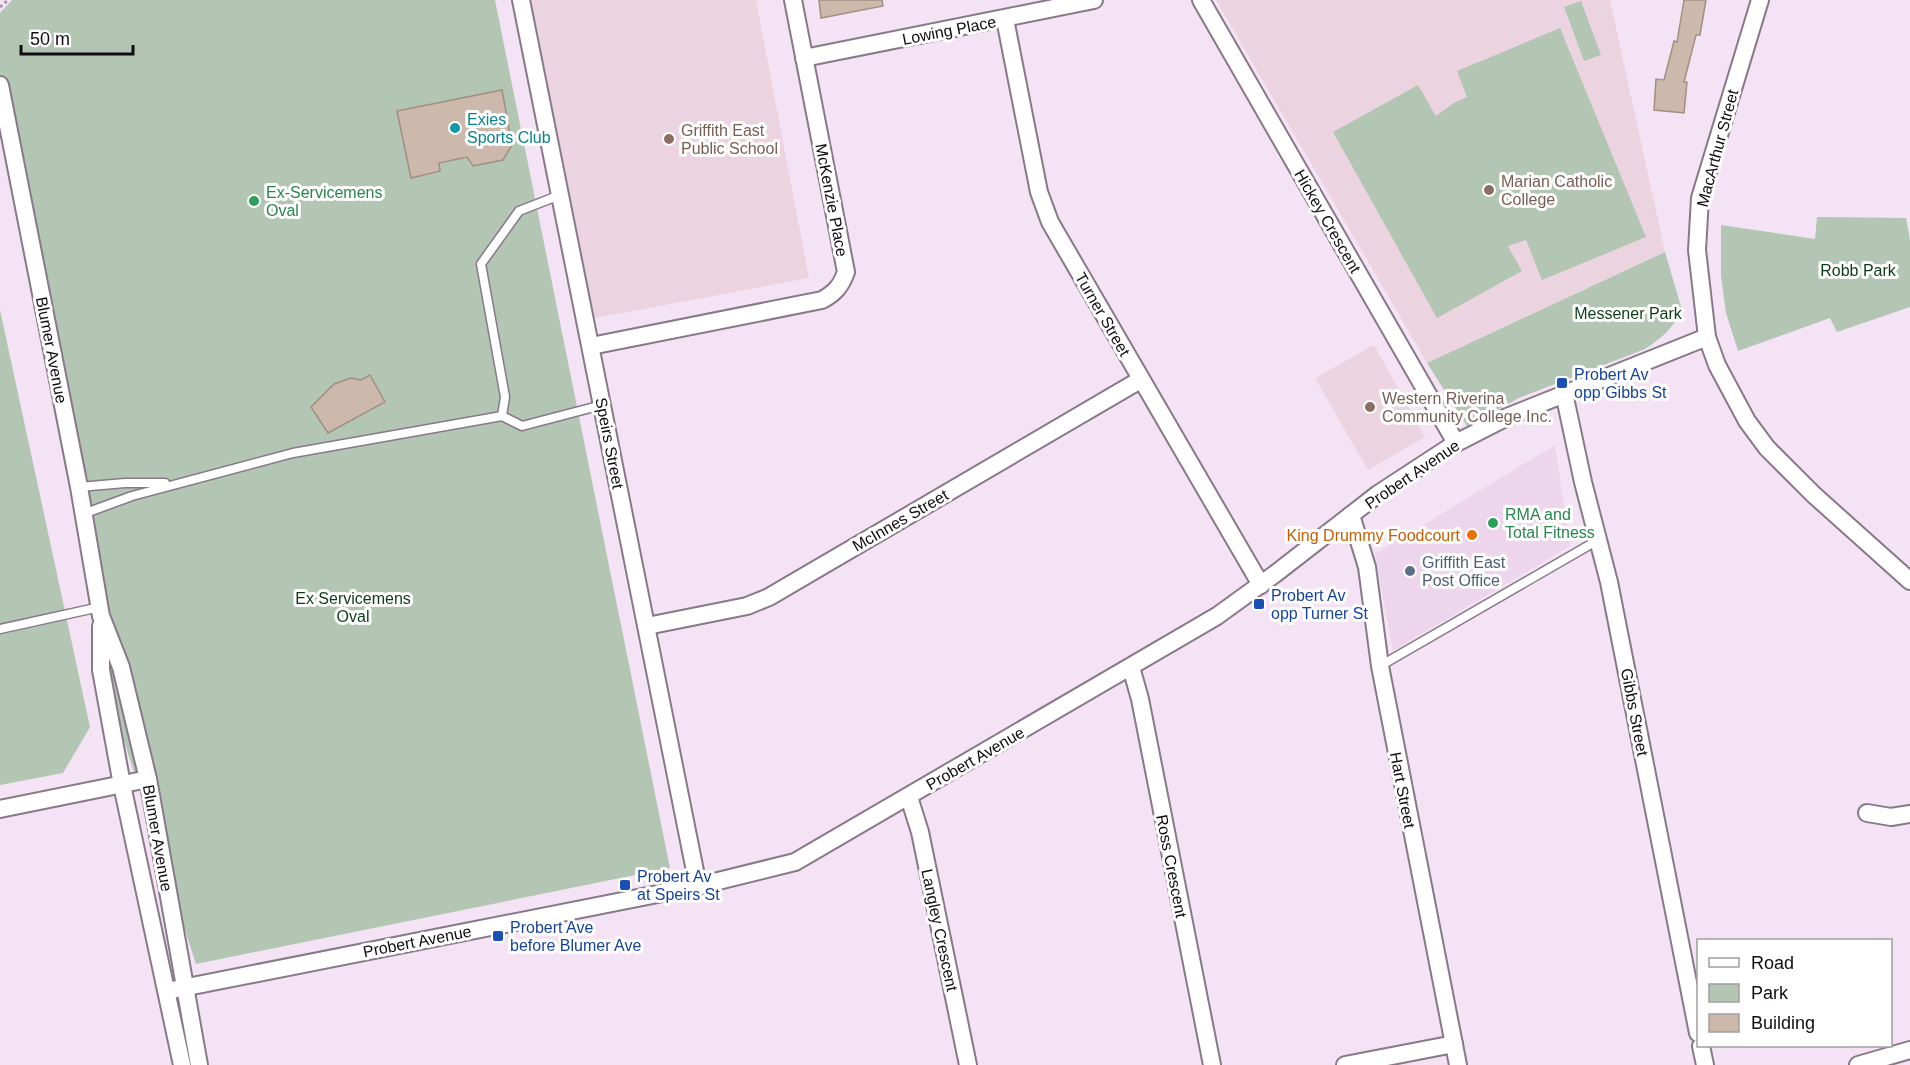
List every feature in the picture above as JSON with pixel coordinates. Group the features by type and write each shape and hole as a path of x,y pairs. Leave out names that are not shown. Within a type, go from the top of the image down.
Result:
{"street":[{"name":"Speirs Street","path":"521,0 698,886"},
{"name":"McKenzie Place","path":"591,346 822,300 834,293 841,285 846,272 793,0"},
{"name":"Lowing Place","path":"804,58 1094,0"},
{"name":"Hickey Crescent","path":"1201,0 1456,443"},
{"name":"MacArthur Street","path":"1760,0 1700,198 1697,250 1707,337 1717,365 1747,421 1767,448 1814,495 1910,581"},
{"name":"Turner Street","path":"1005,19 1039,192 1050,222 1261,585"},
{"name":"Blumer Avenue","path":"0,85 79,487 100,612 101,670 122,785 182,1065"},
{"name":"Probert Avenue","path":"167,991 698,886 795,862 1217,616 1261,585 1378,494 1456,443 1507,417 1707,337"},
{"name":"McInnes Street","path":"647,626 747,606 769,597 1140,380"},
{"name":"Gibbs Street","path":"1564,393 1616,617 1697,1028"},
{"name":"Hart Street","path":"1351,515 1367,567 1380,666 1458,1065"},
{"name":"Blumer Avenue","path":"100,612 121,667 148,779 199,1065"},
{"name":"Ross Crescent","path":"1131,667 1140,699 1212,1065"},
{"path":"0,809 148,779"},
{"name":"Langley Crescent","path":"909,797 920,832 968,1065"},
{"path":"1867,813 1891,817 1910,814"},
{"path":"1345,1065 1454,1044"},
{"path":"1701,1047 1705,1065"},
{"path":"1858,1065 1910,1050"}],"lane":[{"path":"502,416 505,397 482,264 519,211 561,195"},
{"path":"83,514 132,496 293,453 502,416 522,426 603,405"},
{"path":"79,487 124,483 177,483"},
{"path":"1380,666 1598,540"},
{"path":"0,629 100,612"}],"path":[{"path":"0,7 8,0"}],"shaded area":[{"name":"Griffith East Public School","path":"530,0 756,0 809,278 590,319"},
{"name":"Marian Catholic College","path":"1216,0 1610,0 1665,252 1427,363"},
{"name":"Western Riverina Community College Inc.","path":"1374,345 1425,437 1368,470 1315,378"},
{"path":"1555,445 1570,546 1393,651 1375,554"}],"green space":[{"name":"Ex Servicemens Oval","path":"12,0 495,0 670,868 196,964 101,670 5,90 0,74 0,13"},
{"path":"1581,1 1601,55 1584,61 1564,7"},
{"path":"1560,28 1646,237 1542,280 1526,240 1508,246 1522,271 1437,318 1333,132 1418,85 1436,116 1467,97 1457,71"},
{"name":"Robb Park","path":"1817,217 1906,218 1910,240 1910,307 1837,332 1830,318 1738,351 1726,313 1721,276 1721,225 1815,239"},
{"name":"Messener Park","path":"1665,252 1682,310 1662,337 1645,349 1519,398 1467,426 1427,363"},
{"path":"0,310 90,727 63,773 0,785"}],"building":[{"path":"819,0 882,0 883,6 821,18"},
{"path":"1684,0 1706,0 1700,35 1696,35 1684,82 1687,82 1684,113 1654,110 1656,79 1664,80 1674,41 1677,42"},
{"name":"Exies Sports Club","path":"502,90 512,145 503,160 473,166 467,157 439,163 440,171 411,178 397,111"},
{"path":"370,375 385,402 328,433 311,407 334,384 351,378 361,380"}],"place":[{"name":"Exies Sports Club","path":"455,128"},
{"name":"Griffith East Public School","path":"669,139"},
{"name":"Marian Catholic College","path":"1489,190"},
{"name":"Ex-Servicemens Oval","path":"254,201"},
{"name":"Probert Av opp Gibbs St","path":"1562,383"},
{"name":"Western Riverina Community College Inc.","path":"1370,407"},
{"name":"RMA and Total Fitness","path":"1493,523"},
{"name":"King Drummy Foodcourt","path":"1472,535"},
{"name":"Griffith East Post Office","path":"1410,571"},
{"name":"Probert Av opp Turner St","path":"1259,604"},
{"name":"Probert Av at Speirs St","path":"625,885"},
{"name":"Probert Ave before Blumer Ave","path":"498,936"}]}
